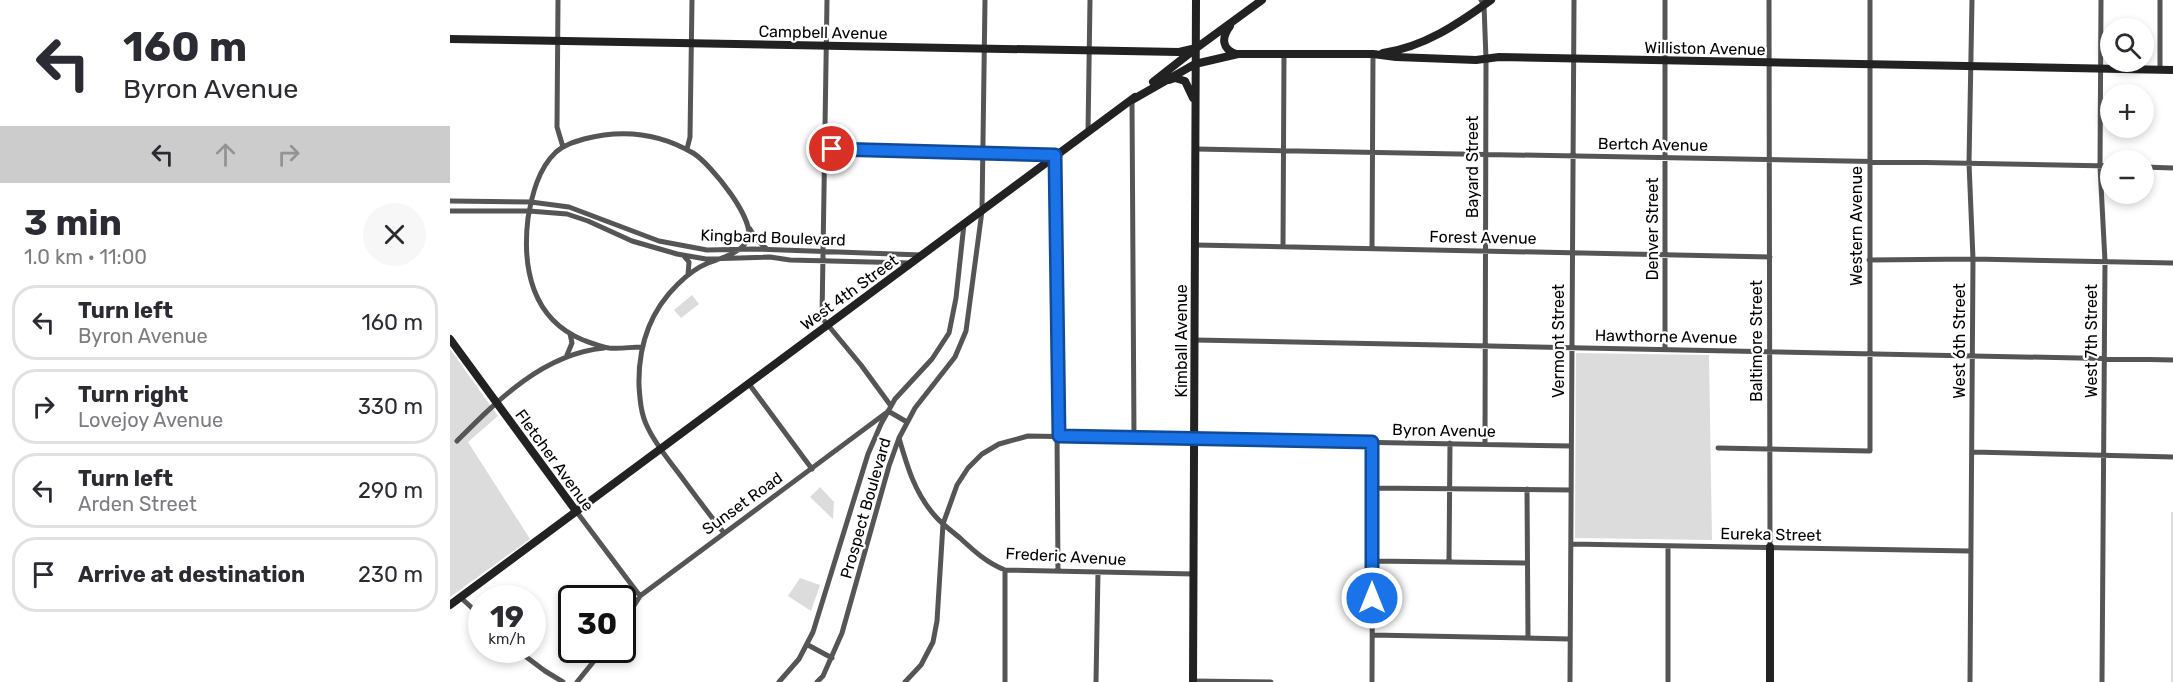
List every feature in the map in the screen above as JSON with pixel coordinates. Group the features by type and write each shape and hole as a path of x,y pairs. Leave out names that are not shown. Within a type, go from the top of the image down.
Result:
{"main road":[{"name":"Kimball Avenue","path":"1193,681 1196,0"},
{"name":"West 4th Street","path":"450,604 1132,100 1195,49 1262,0"},
{"path":"1373,54 1395,51 1425,41 1450,28 1485,2"},
{"path":"1238,18 1225,33 1223,39 1226,49 1238,54"},
{"name":"Campbell Avenue","path":"450,39 1179,52 1195,49"},
{"name":"Williston Avenue","path":"1132,100 1195,64 1238,54 1373,54 1408,58 2100,69"},
{"name":"Williston Avenue","path":"2154,70 2173,70"},
{"path":"1162,82 1175,78 1185,81 1192,92 1195,107"},
{"name":"Fletcher Avenue","path":"450,339 576,511"},
{"name":"Baltimore Street","path":"1770,547 1770,682"}],"street":[{"path":"558,0 557,128 562,147"},
{"path":"687,149 690,137 693,0"},
{"path":"826,0 822,318 888,410 907,422"},
{"name":"Prospect Boulevard","path":"818,682 832,658 844,625 899,438 921,399 955,357 963,341 972,300 982,211 985,0"},
{"path":"1088,132 1090,0"},
{"name":"Vermont Street","path":"1570,682 1574,0"},
{"name":"Denver Street","path":"1665,0 1665,349"},
{"name":"Baltimore Street","path":"1769,0 1770,547"},
{"name":"Western Avenue","path":"1769,450 1870,451 1870,0"},
{"name":"West 6th Street","path":"1970,682 1973,356 1969,163 1972,0"},
{"name":"West 7th Street","path":"2101,0 2101,18"},
{"path":"2160,0 2160,70"},
{"name":"Bayard Street","path":"1485,2 1485,444"},
{"path":"1283,247 1284,53"},
{"path":"1372,248 1373,54"},
{"name":"West 7th Street","path":"2100,72 2100,150"},
{"path":"1132,100 1134,437"},
{"path":"610,348 570,334 545,311 533,288 525,254 529,211 541,173 562,147 598,136 632,133 656,137 687,149 704,161 720,179 757,240 767,249"},
{"path":"824,148 1055,155 1059,436 1058,570"},
{"name":"Bertch Avenue","path":"1196,149 2100,166"},
{"path":"2154,167 2173,168"},
{"name":"Kingbard Boulevard","path":"450,201 531,202 575,208 678,246 707,250 767,249 923,255"},
{"name":"West 7th Street","path":"2102,204 2105,454 2102,682"},
{"name":"Kingbard Boulevard","path":"450,211 557,213 579,218 632,241 683,255 721,259 770,257 822,261 912,263"},
{"name":"Prospect Boulevard","path":"779,682 808,645 820,615 868,454 888,410 900,393 932,359 949,333 956,298 964,224"},
{"path":"724,533 660,449 646,425 641,405 639,369 641,347 654,314 669,293 688,274 738,250 749,238 749,228"},
{"name":"Forest Avenue","path":"1195,245 1770,257"},
{"path":"683,255 689,262 688,274"},
{"path":"1869,260 1972,259 2173,263"},
{"path":"566,356 572,343 570,334"},
{"name":"Hawthorne Avenue","path":"1195,339 2173,360"},
{"path":"457,441 496,402 566,356 583,351 641,347"},
{"path":"749,384 812,469"},
{"name":"Sunset Road","path":"636,602 640,596 888,410"},
{"name":"Byron Avenue","path":"905,682 921,665 930,650 936,632 943,524 957,485 974,461 999,444 1028,436 1059,436 1571,446"},
{"name":"Frederic Avenue","path":"899,438 916,489 928,508 982,558 1005,570 1194,574"},
{"path":"1372,442 1372,682"},
{"path":"1449,562 1450,443"},
{"path":"1718,448 1769,450"},
{"path":"1973,452 2173,457"},
{"path":"1372,488 1571,490"},
{"path":"1527,489 1528,639"},
{"name":"Fletcher Avenue","path":"576,511 640,596"},
{"name":"Eureka Street","path":"1571,544 1970,551"},
{"path":"1668,546 1668,682"},
{"path":"1372,561 1527,563"},
{"path":"1005,570 1005,682"},
{"path":"1096,682 1098,572"},
{"path":"460,597 468,604"},
{"path":"1372,635 1570,639"},
{"path":"808,645 832,658"},
{"path":"534,663 563,682"},
{"path":"577,682 592,663"},
{"path":"823,676 829,681"},
{"path":"1193,681 1271,682"}],"shaded area":[{"path":"692,295 699,304 681,318 674,310"},
{"path":"450,349 498,416 468,442 530,539 450,597"},
{"path":"1576,353 1709,355 1712,540 1575,538"},
{"path":"820,487 834,502 833,519 810,497"},
{"path":"2171,512 2173,512 2173,682 2171,682"},
{"path":"800,578 820,585 811,611 788,596"}],"route":[{"path":"832,149 1055,155 1059,436 1372,442 1372,598"}]}
